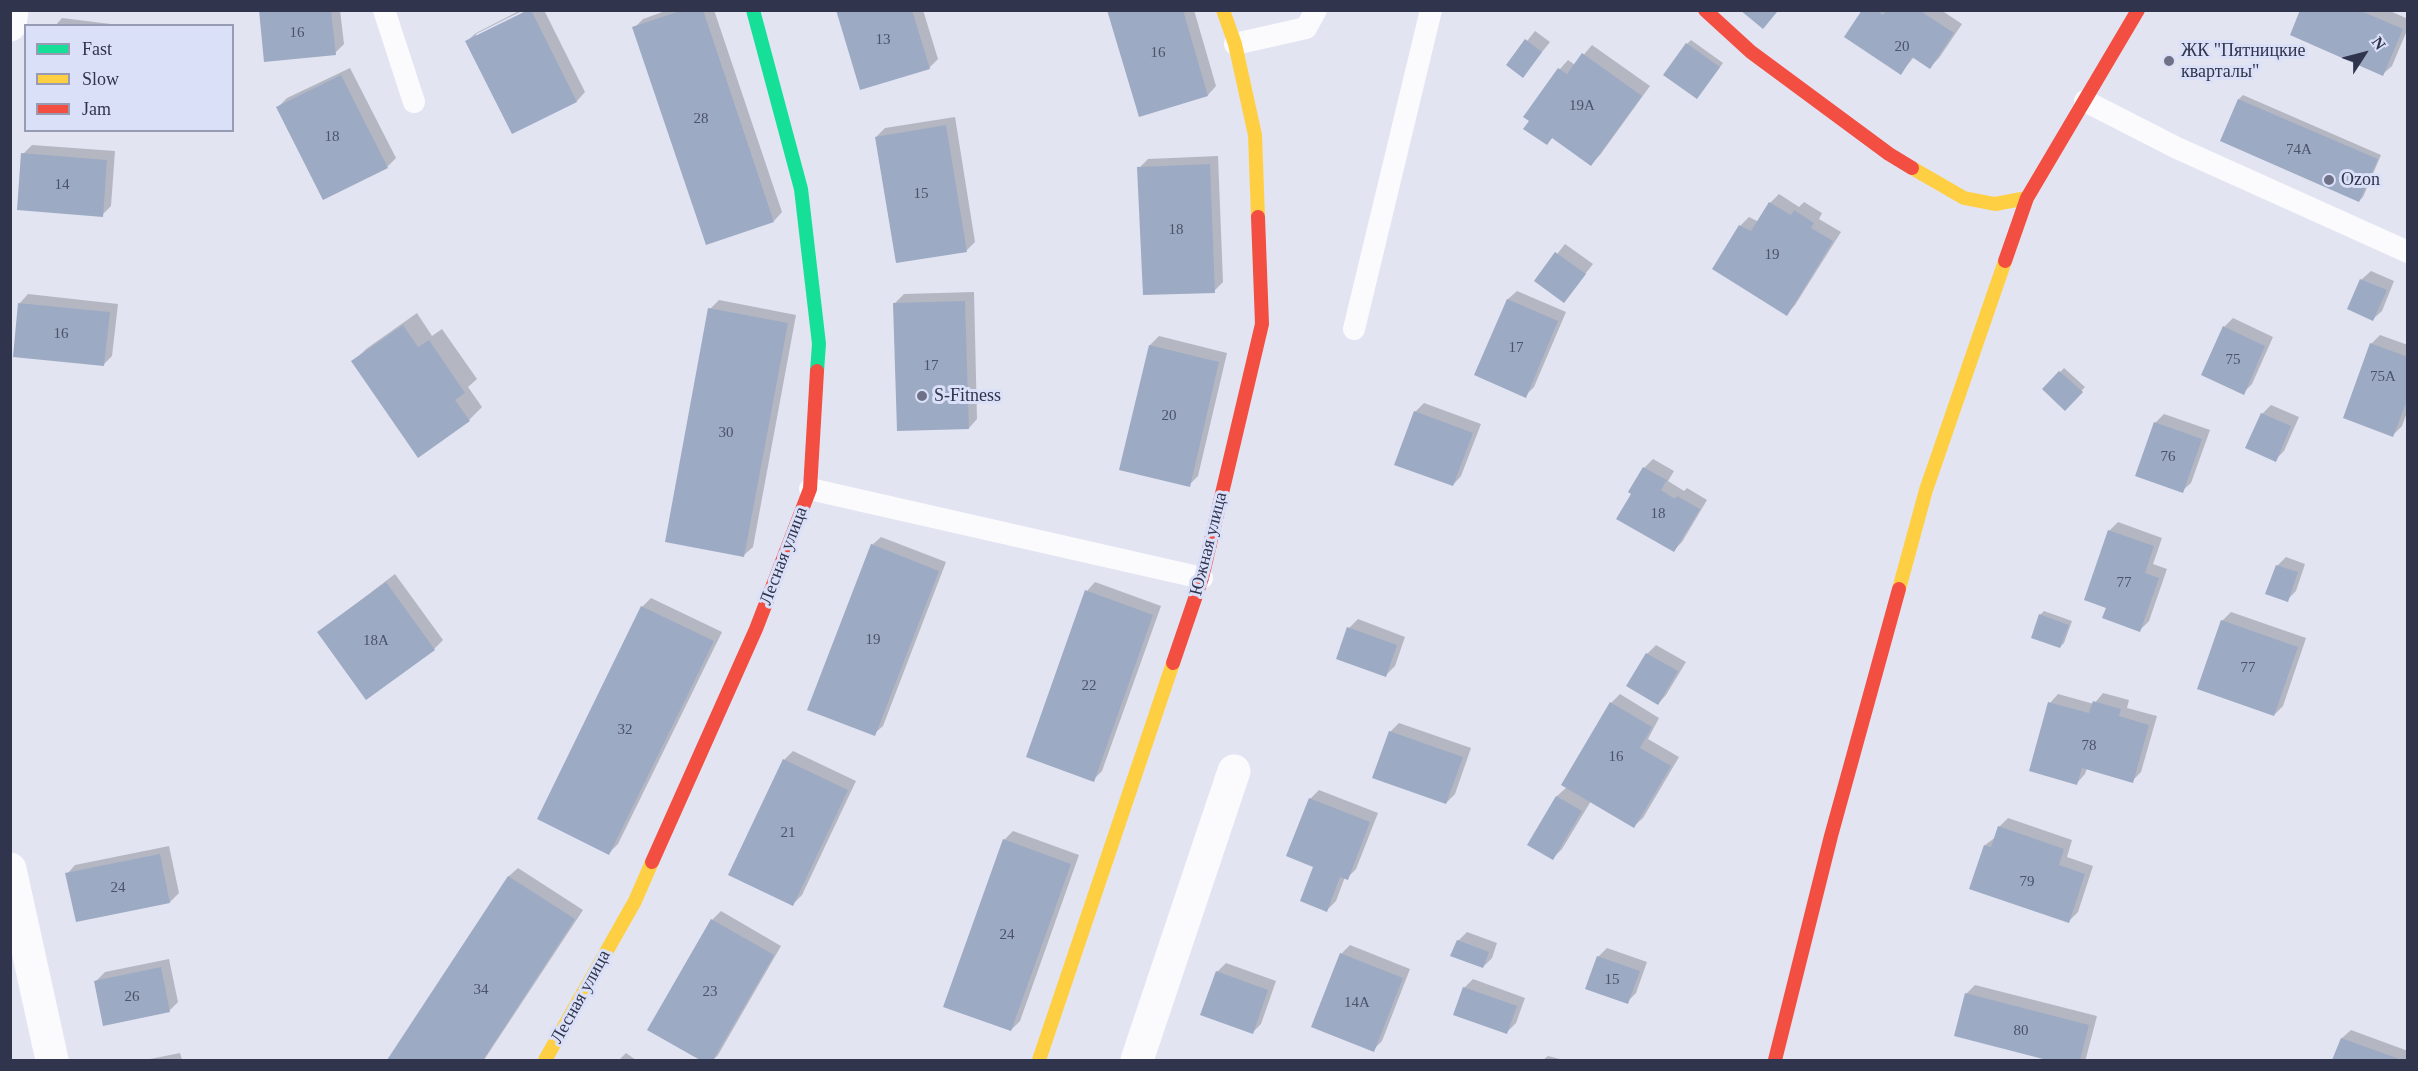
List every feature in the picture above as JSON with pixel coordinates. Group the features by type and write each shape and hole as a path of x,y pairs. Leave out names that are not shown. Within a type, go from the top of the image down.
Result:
{"street":[{"path":"10,25 12,10"},
{"name":"Лесная улица","path":"545,1060 635,901 756,629 810,489 819,344 801,189 753,10"},
{"name":"Южная улица","path":"1039,1060 1202,578 1262,324 1255,135 1235,44 1223,10"},
{"path":"1705,10 1751,52 1889,154 1964,198 1995,204 2027,198"},
{"path":"1775,1060 1831,836 1926,490 2027,198 2138,10"},
{"path":"1137,1060 1234,771"},
{"path":"10,869 52,1060"}],"lane":[{"path":"384,10 414,102"},
{"path":"1235,44 1306,28 1316,10"},
{"path":"1354,329 1431,10"},
{"path":"2085,101 2177,148 2408,252"},
{"path":"810,489 1202,578"}],"building":[{"path":"259,10 331,10 336,55 264,62"},
{"path":"531,10 577,102 512,134 465,41"},
{"path":"683,10 703,10 774,222 706,245 632,27"},
{"path":"836,10 912,10 930,69 860,90"},
{"path":"1107,10 1183,10 1208,96 1139,117"},
{"path":"1740,10 1776,10 1777,12 1763,29"},
{"path":"1862,10 1876,10 1883,15 1887,10 1919,10 1954,33 1930,69 1912,57 1901,75 1844,37"},
{"path":"2300,10 2359,10 2403,29 2383,76 2290,35"},
{"path":"1525,39 1542,52 1523,78 1506,65"},
{"path":"1686,43 1720,67 1697,99 1663,75"},
{"path":"1582,53 1642,96 1591,166 1552,138 1547,145 1523,129 1529,121 1523,117 1558,68 1567,74"},
{"path":"341,75 388,168 323,200 276,107"},
{"path":"2238,99 2378,159 2359,202 2220,141"},
{"path":"946,125 967,252 896,263 875,137"},
{"path":"21,153 107,160 103,217 17,210"},
{"path":"1210,164 1215,293 1143,295 1137,167"},
{"path":"1769,202 1791,215 1794,210 1814,223 1811,228 1833,241 1787,316 1712,269 1739,225 1751,231"},
{"path":"1555,252 1586,274 1564,303 1534,281"},
{"path":"2360,279 2387,290 2373,321 2347,309"},
{"path":"1507,299 1558,321 1526,398 1474,375"},
{"path":"965,301 969,429 897,431 893,303"},
{"path":"18,303 110,312 104,366 13,357"},
{"path":"708,308 788,323 744,557 665,542"},
{"path":"403,325 418,347 429,340 465,393 455,400 470,421 418,458 351,361"},
{"path":"2223,326 2265,346 2244,395 2201,375"},
{"path":"2370,343 2408,357 2408,398 2393,437 2343,418"},
{"path":"1149,345 1219,362 1190,487 1119,470"},
{"path":"2059,371 2083,392 2065,411 2042,389"},
{"path":"1414,411 1473,433 1453,486 1394,465"},
{"path":"2261,413 2291,426 2276,462 2245,448"},
{"path":"2154,422 2202,439 2183,493 2135,476"},
{"path":"1643,467 1667,480 1661,490 1675,499 1677,496 1700,509 1674,552 1616,519"},
{"path":"2108,530 2154,546 2145,573 2159,578 2140,632 2102,618 2106,608 2084,600"},
{"path":"871,544 939,571 875,736 807,710"},
{"path":"2276,565 2298,572 2288,602 2265,594"},
{"path":"386,582 435,650 366,700 317,632"},
{"path":"1085,590 1153,615 1094,782 1026,757"},
{"path":"641,606 714,641 609,855 537,819"},
{"path":"2039,614 2069,625 2060,648 2031,638"},
{"path":"2221,620 2298,647 2274,716 2197,689"},
{"path":"1347,627 1397,645 1386,677 1336,659"},
{"path":"1646,653 1678,671 1658,705 1626,686"},
{"path":"2093,701 2121,709 2119,716 2149,725 2133,783 2082,768 2077,785 2029,771 2048,702 2089,713"},
{"path":"1610,702 1652,727 1640,748 1671,766 1634,828 1561,785"},
{"path":"1389,731 1463,757 1446,804 1372,778"},
{"path":"783,759 848,790 793,906 728,875"},
{"path":"1556,796 1582,811 1553,860 1527,845"},
{"path":"1309,798 1370,822 1348,880 1340,877 1327,912 1300,901 1313,867 1286,856"},
{"path":"1998,826 2064,849 2059,865 2085,874 2069,923 1969,889 1984,845 1991,847"},
{"path":"1003,839 1071,864 1011,1031 943,1007"},
{"path":"160,854 170,903 76,922 65,873"},
{"path":"508,876 575,919 483,1060 387,1060"},
{"path":"711,919 774,955 713,1060 700,1060 647,1030"},
{"path":"1457,940 1489,952 1483,968 1450,956"},
{"path":"1340,953 1403,978 1374,1052 1311,1027"},
{"path":"1597,956 1640,971 1628,1004 1585,989"},
{"path":"161,967 170,1012 103,1026 94,981"},
{"path":"1216,971 1268,990 1253,1034 1200,1015"},
{"path":"1463,987 1517,1006 1507,1034 1453,1015"},
{"path":"1965,993 2089,1025 2080,1060 2047,1060 1954,1036"},
{"path":"2341,1038 2402,1060 2332,1060"}],"traffic: fast":[{"path":"753,10 801,189 819,344 817,371"}],"traffic: slow":[{"path":"1223,10 1235,44 1255,135 1258,217"},
{"path":"1912,168 1964,198 1995,204 2027,198"},
{"path":"1899,589 1926,490 2005,261"},
{"path":"1039,1060 1173,663"},
{"path":"545,1060 635,901 652,862"}],"traffic: jam":[{"path":"1705,10 1751,52 1889,154 1912,168"},
{"path":"2005,261 2027,198 2138,10"},
{"path":"1173,663 1202,578 1262,324 1258,217"},
{"path":"652,862 756,629 810,489 817,371"},
{"path":"1775,1060 1831,836 1899,589"}],"place":[{"name":"ЖК \"Пятницкие кварталы\"","path":"2169,61"},
{"name":"Ozon","path":"2329,180"},
{"name":"S-Fitness","path":"922,396"}]}
